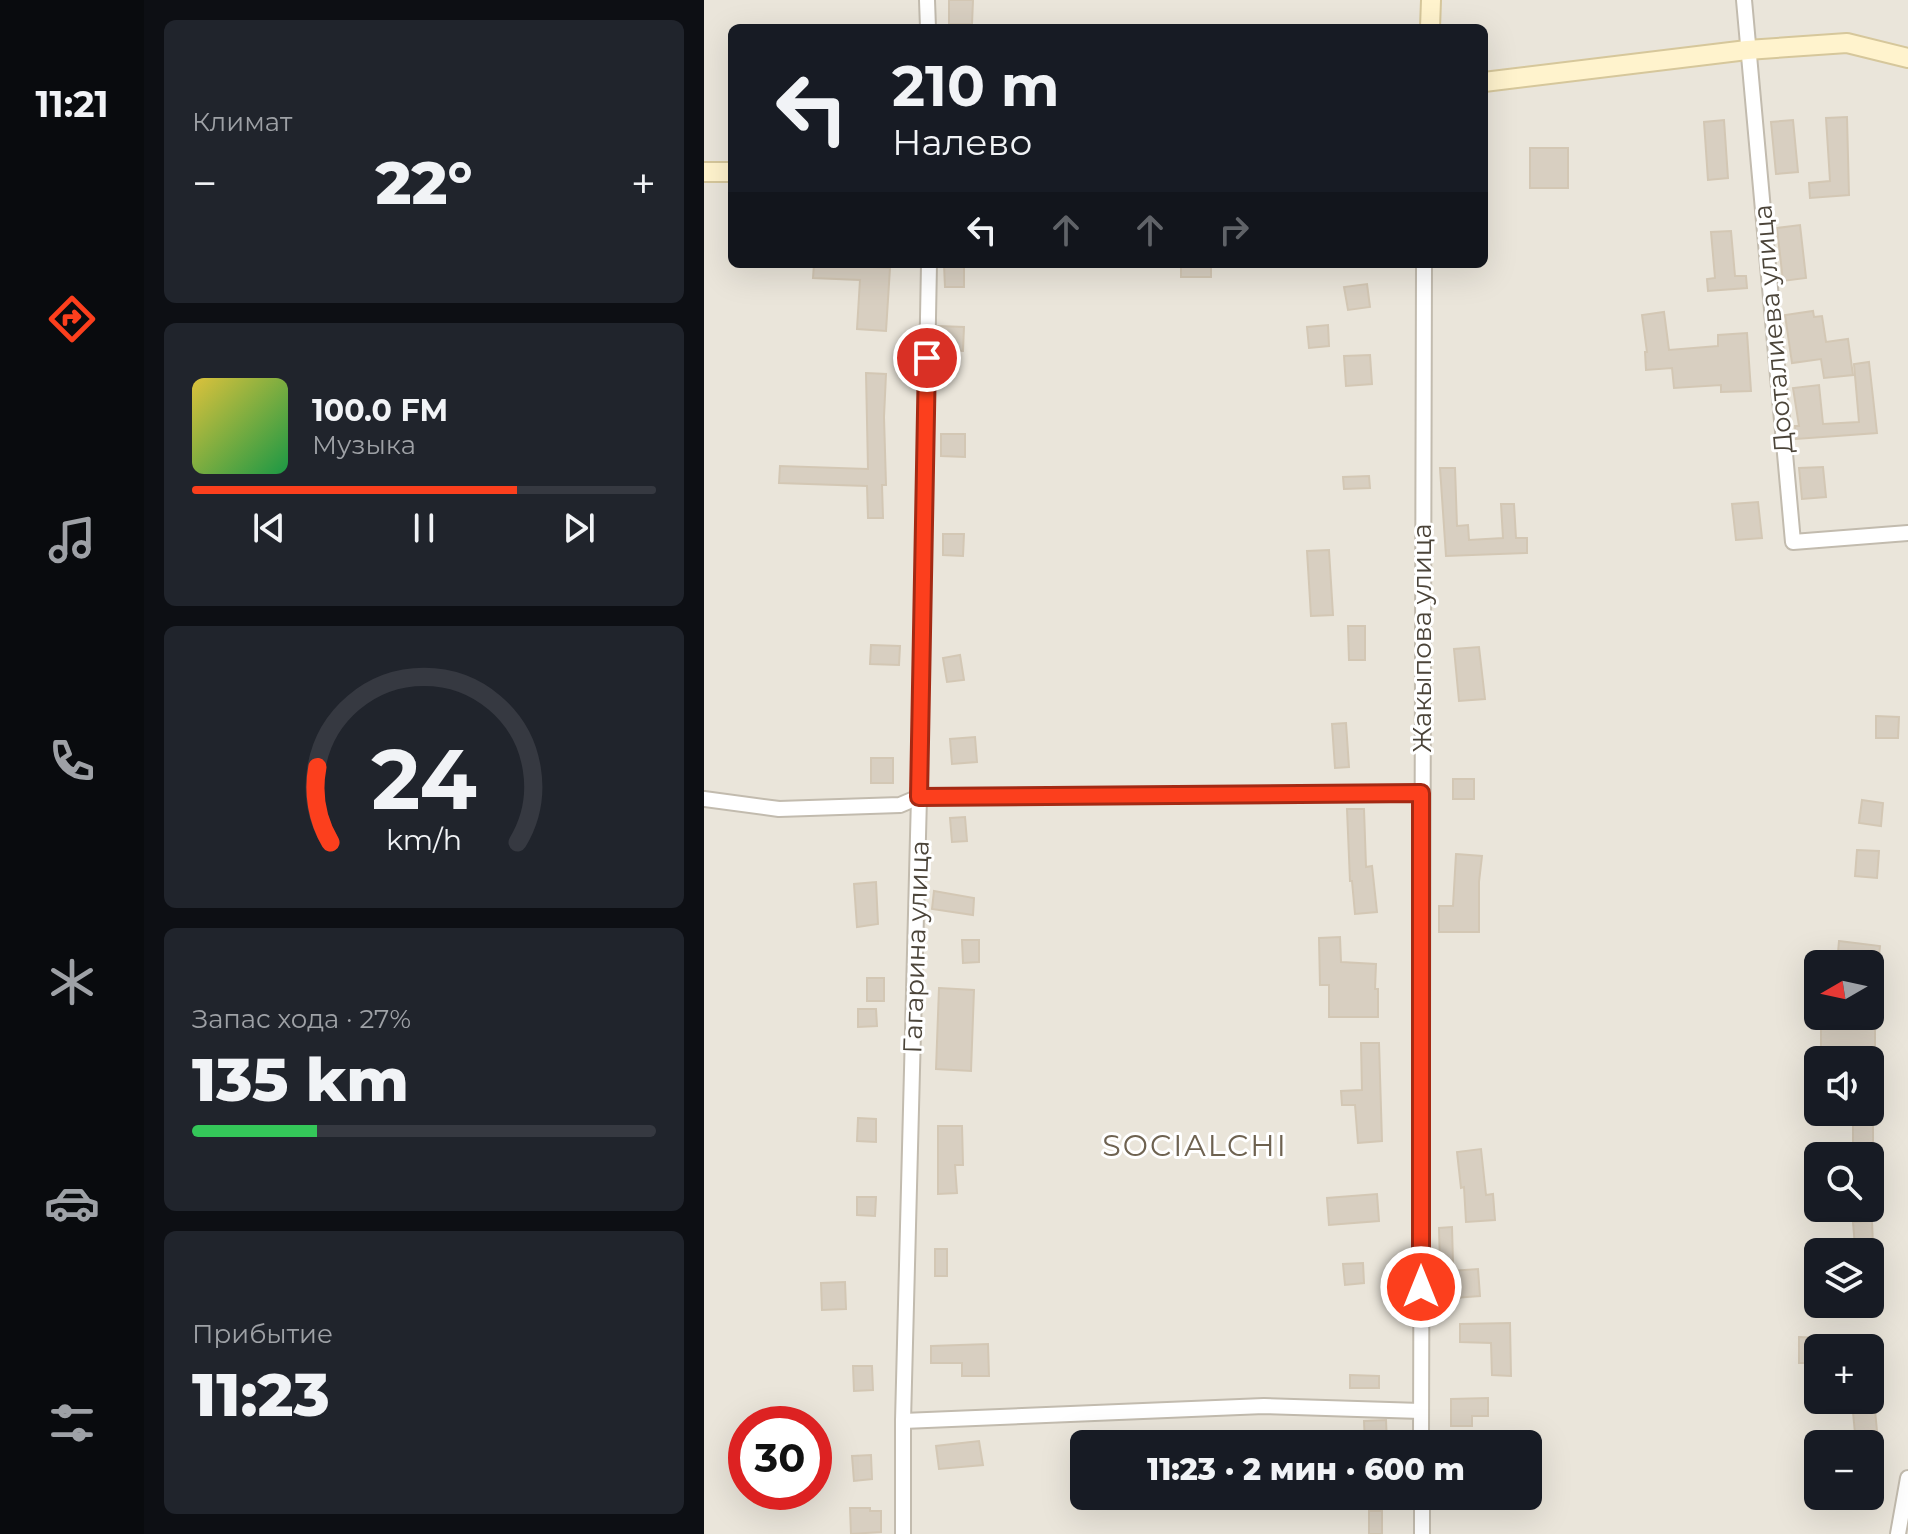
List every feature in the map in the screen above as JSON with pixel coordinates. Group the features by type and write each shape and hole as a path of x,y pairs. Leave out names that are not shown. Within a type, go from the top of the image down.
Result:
{"street":[{"path":"927,0 928,24"},
{"path":"1430,24 1431,0"},
{"name":"Дооталиева улица","path":"1744,0 1793,542 1908,533"},
{"path":"1488,82 1747,50 1847,43 1908,58"},
{"path":"704,172 728,172"},
{"name":"Гагарина улица","path":"903,1534 929,268"},
{"name":"Жакыпова улица","path":"1421,1430 1424,268"},
{"path":"704,799 779,809 900,805 919,797 1421,793"},
{"path":"903,1421 1264,1406 1421,1411"},
{"path":"1898,1534 1908,1478"},
{"path":"1422,1510 1422,1534"}],"shaded area":[{"name":"SOCIALCHI","path":"704,0 1908,0 1908,1534 704,1534"}],"building":[{"path":"949,0 973,0 972,24 949,24"},
{"path":"1847,117 1849,195 1810,198 1809,183 1830,181 1826,118"},
{"path":"1724,120 1728,178 1708,180 1704,122"},
{"path":"1793,120 1798,172 1776,174 1771,122"},
{"path":"1530,148 1568,148 1568,188 1530,188"},
{"path":"1800,225 1806,278 1783,281 1777,228"},
{"path":"1731,231 1735,276 1746,276 1747,288 1708,291 1707,279 1715,278 1711,232"},
{"path":"814,268 890,268 886,331 857,329 860,280 813,278"},
{"path":"944,268 964,268 964,287 945,287"},
{"path":"1181,268 1211,268 1211,277 1181,277"},
{"path":"1367,284 1370,307 1348,310 1344,287"},
{"path":"1813,311 1814,317 1822,316 1826,342 1848,339 1853,375 1824,378 1821,359 1792,363 1785,315"},
{"path":"1664,312 1669,350 1718,346 1718,335 1747,333 1751,391 1721,392 1721,385 1674,388 1672,368 1646,370 1642,315"},
{"path":"1328,325 1329,346 1309,348 1307,327"},
{"path":"938,326 964,327 963,351 937,350"},
{"path":"1370,355 1372,384 1346,386 1344,356"},
{"path":"1869,362 1877,433 1796,439 1795,426 1799,426 1793,388 1819,385 1823,424 1859,422 1854,364"},
{"path":"866,373 886,374 883,518 868,518 867,486 779,483 780,466 868,469"},
{"path":"941,434 965,434 965,457 941,456"},
{"path":"1823,467 1826,497 1802,499 1799,468"},
{"path":"1440,468 1455,468 1457,526 1468,525 1469,540 1503,538 1501,504 1514,504 1516,538 1527,538 1527,553 1446,556"},
{"path":"1369,476 1370,488 1344,489 1343,477"},
{"path":"1758,502 1762,538 1736,540 1732,504"},
{"path":"943,534 964,534 963,556 943,555"},
{"path":"1329,550 1333,615 1311,616 1307,551"},
{"path":"1348,626 1365,626 1365,660 1349,660"},
{"path":"871,645 900,646 899,665 870,664"},
{"path":"1479,647 1485,699 1459,701 1454,649"},
{"path":"960,655 964,680 947,682 943,658"},
{"path":"1876,716 1899,717 1898,738 1876,738"},
{"path":"1346,723 1349,767 1335,768 1332,724"},
{"path":"975,737 977,762 952,764 950,739"},
{"path":"871,758 893,758 893,783 871,783"},
{"path":"1453,779 1474,779 1474,799 1453,799"},
{"path":"1862,800 1883,803 1881,826 1859,823"},
{"path":"1347,809 1364,809 1366,867 1372,866 1377,912 1355,914 1350,881"},
{"path":"965,817 967,841 952,842 950,818"},
{"path":"1857,850 1879,851 1877,878 1855,876"},
{"path":"1456,854 1482,856 1479,932 1439,932 1439,906 1453,906"},
{"path":"876,882 878,924 857,927 854,884"},
{"path":"934,891 974,898 973,915 932,909"},
{"path":"1340,937 1341,962 1376,964 1378,1017 1329,1017 1329,985 1320,985 1319,938"},
{"path":"962,940 979,940 979,962 963,963"},
{"path":"1839,941 1880,946 1880,950 1838,950"},
{"path":"867,978 884,978 884,1001 867,1001"},
{"path":"939,988 974,990 971,1071 936,1069"},
{"path":"858,1009 876,1009 877,1026 858,1027"},
{"path":"1821,1030 1875,1030 1875,1046 1821,1046"},
{"path":"1361,1043 1379,1043 1382,1141 1358,1143 1355,1105 1342,1105 1341,1091 1362,1090"},
{"path":"858,1118 876,1119 876,1142 857,1141"},
{"path":"938,1126 962,1126 963,1165 955,1165 957,1193 938,1194"},
{"path":"1853,1126 1873,1126 1873,1142 1853,1142"},
{"path":"1481,1149 1486,1195 1493,1194 1495,1220 1466,1222 1464,1187 1461,1188 1457,1152"},
{"path":"1377,1194 1379,1221 1329,1225 1327,1198"},
{"path":"857,1197 876,1197 875,1216 857,1215"},
{"path":"1853,1222 1872,1222 1873,1238 1854,1238"},
{"path":"1452,1227 1453,1264 1440,1264 1439,1228"},
{"path":"935,1249 947,1249 947,1276 935,1276"},
{"path":"1363,1263 1364,1283 1345,1285 1343,1264"},
{"path":"1478,1269 1480,1296 1454,1298 1451,1271"},
{"path":"845,1282 846,1309 822,1310 821,1283"},
{"path":"1510,1323 1511,1376 1492,1375 1491,1343 1460,1342 1460,1324"},
{"path":"1799,1337 1804,1337 1804,1363 1799,1363"},
{"path":"988,1344 989,1376 962,1376 962,1363 931,1363 931,1346"},
{"path":"853,1366 872,1366 873,1390 854,1391"},
{"path":"1350,1375 1379,1376 1379,1388 1350,1388"},
{"path":"1488,1398 1488,1416 1472,1416 1472,1426 1451,1426 1451,1399"},
{"path":"1853,1414 1875,1414 1877,1430 1855,1430"},
{"path":"1386,1420 1386,1430 1364,1430 1364,1421"},
{"path":"979,1441 983,1465 939,1469 936,1446"},
{"path":"871,1455 872,1479 854,1481 852,1456"},
{"path":"850,1508 881,1511 881,1532 851,1534"},
{"path":"1369,1511 1382,1511 1382,1534 1369,1534"}],"district":[{"name":"SOCIALCHI","path":"1195,1146"}],"route":[{"path":"927,358 919,797 1421,793 1421,1287"}]}
